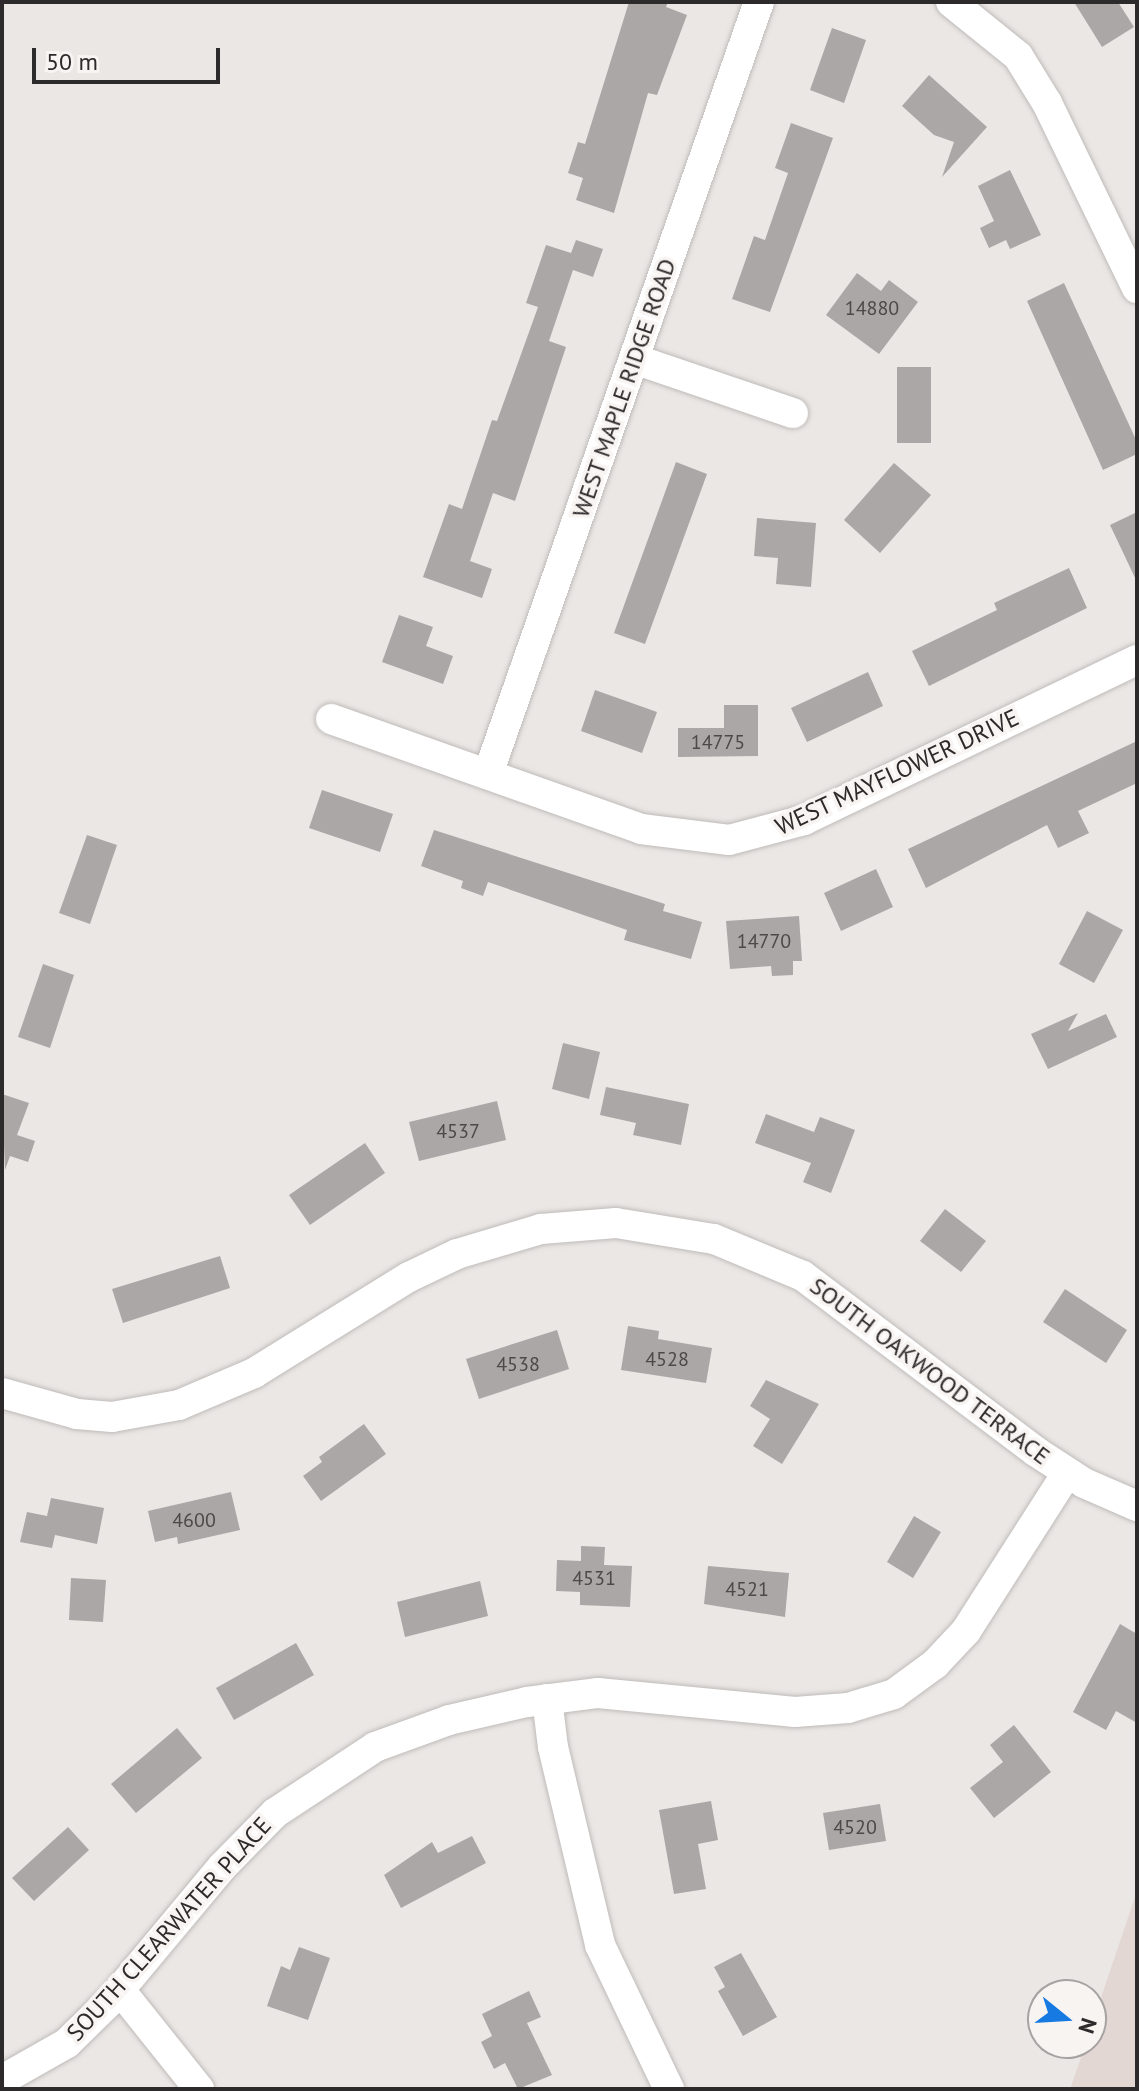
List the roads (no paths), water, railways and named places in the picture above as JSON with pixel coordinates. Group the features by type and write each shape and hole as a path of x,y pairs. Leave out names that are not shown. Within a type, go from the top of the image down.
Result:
{"street":[{"name":"WEST MAPLE RIDGE ROAD","path":"488,774 759,2"},
{"path":"951,2 1018,56 1047,103 1137,288"},
{"path":"634,359 793,413"},
{"name":"WEST MAYFLOWER DRIVE","path":"331,719 641,829 683,838 747,838 804,820 1137,660"},
{"name":"SOUTH OAKWOOD TERRACE","path":"2,1393 101,1416 179,1405 254,1373 409,1277 457,1254 541,1229 616,1223 714,1239 803,1276 1067,1473 1137,1506"},
{"name":"SOUTH CLEARWATER PLACE","path":"2,2080 67,2043 120,1990 222,1867 275,1813 326,1775 407,1733 547,1699 619,1694 795,1712 848,1708 894,1694 935,1664 966,1631 1067,1473"},
{"path":"547,1699 556,1762 600,1945 669,2089"},
{"path":"120,1990 199,2089"}]}
